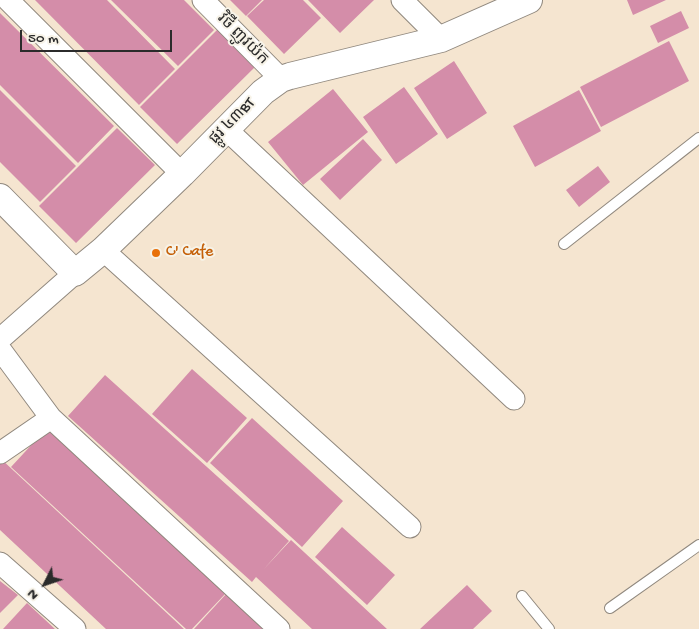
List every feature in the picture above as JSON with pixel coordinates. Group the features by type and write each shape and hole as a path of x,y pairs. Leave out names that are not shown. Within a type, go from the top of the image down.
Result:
{"street":[{"path":"8,0 182,174"},
{"name":"វិថី ញូវយ៉ក","path":"203,0 281,79"},
{"path":"402,0 440,38"},
{"name":"ផ្លូវ ៤៣BT","path":"75,273 103,250 182,174 263,92 281,79 440,38 529,0"},
{"path":"227,130 514,399"},
{"path":"0,197 75,273 0,339"},
{"path":"103,250 410,527"},
{"path":"0,349 51,418 279,629"},
{"path":"0,453 51,418"},
{"path":"0,563 75,629"}],"lane":[{"path":"564,244 699,138"},
{"path":"610,608 699,544"},
{"path":"522,596 549,629"}],"building":[{"path":"35,0 107,0 175,69 139,105"},
{"path":"111,0 184,0 214,30 178,66"},
{"path":"230,0 262,0 246,16"},
{"path":"264,0 303,0 321,18 284,54 247,16"},
{"path":"308,0 374,0 340,33"},
{"path":"627,0 666,0 633,15"},
{"path":"681,11 689,28 658,43 650,26"},
{"path":"0,13 114,126 78,163 0,85"},
{"path":"218,29 255,67 177,144 140,107"},
{"path":"669,41 689,81 601,127 580,87"},
{"path":"454,61 487,113 447,139 414,88"},
{"path":"404,87 438,134 396,164 363,117"},
{"path":"333,89 368,132 303,185 268,142"},
{"path":"0,90 76,166 40,202 0,162"},
{"path":"579,90 601,131 535,167 513,126"},
{"path":"117,128 155,165 76,243 39,206"},
{"path":"363,139 382,160 340,200 320,179"},
{"path":"598,166 610,182 579,207 566,190"},
{"path":"192,369 247,418 207,463 152,414"},
{"path":"105,375 289,541 263,570 291,540 387,629 312,629 256,577 252,582 68,416"},
{"path":"252,418 343,501 302,547 210,463"},
{"path":"48,427 226,593 192,629 186,629 11,467"},
{"path":"0,458 184,629 106,629 0,530"},
{"path":"342,527 395,575 367,605 315,557"},
{"path":"0,581 18,595 0,613"},
{"path":"467,585 492,611 473,629 420,629"},
{"path":"227,593 266,629 194,629"},
{"path":"27,603 55,629 3,629"}],"place":[{"name":"C' Cafe","path":"156,253"}]}
